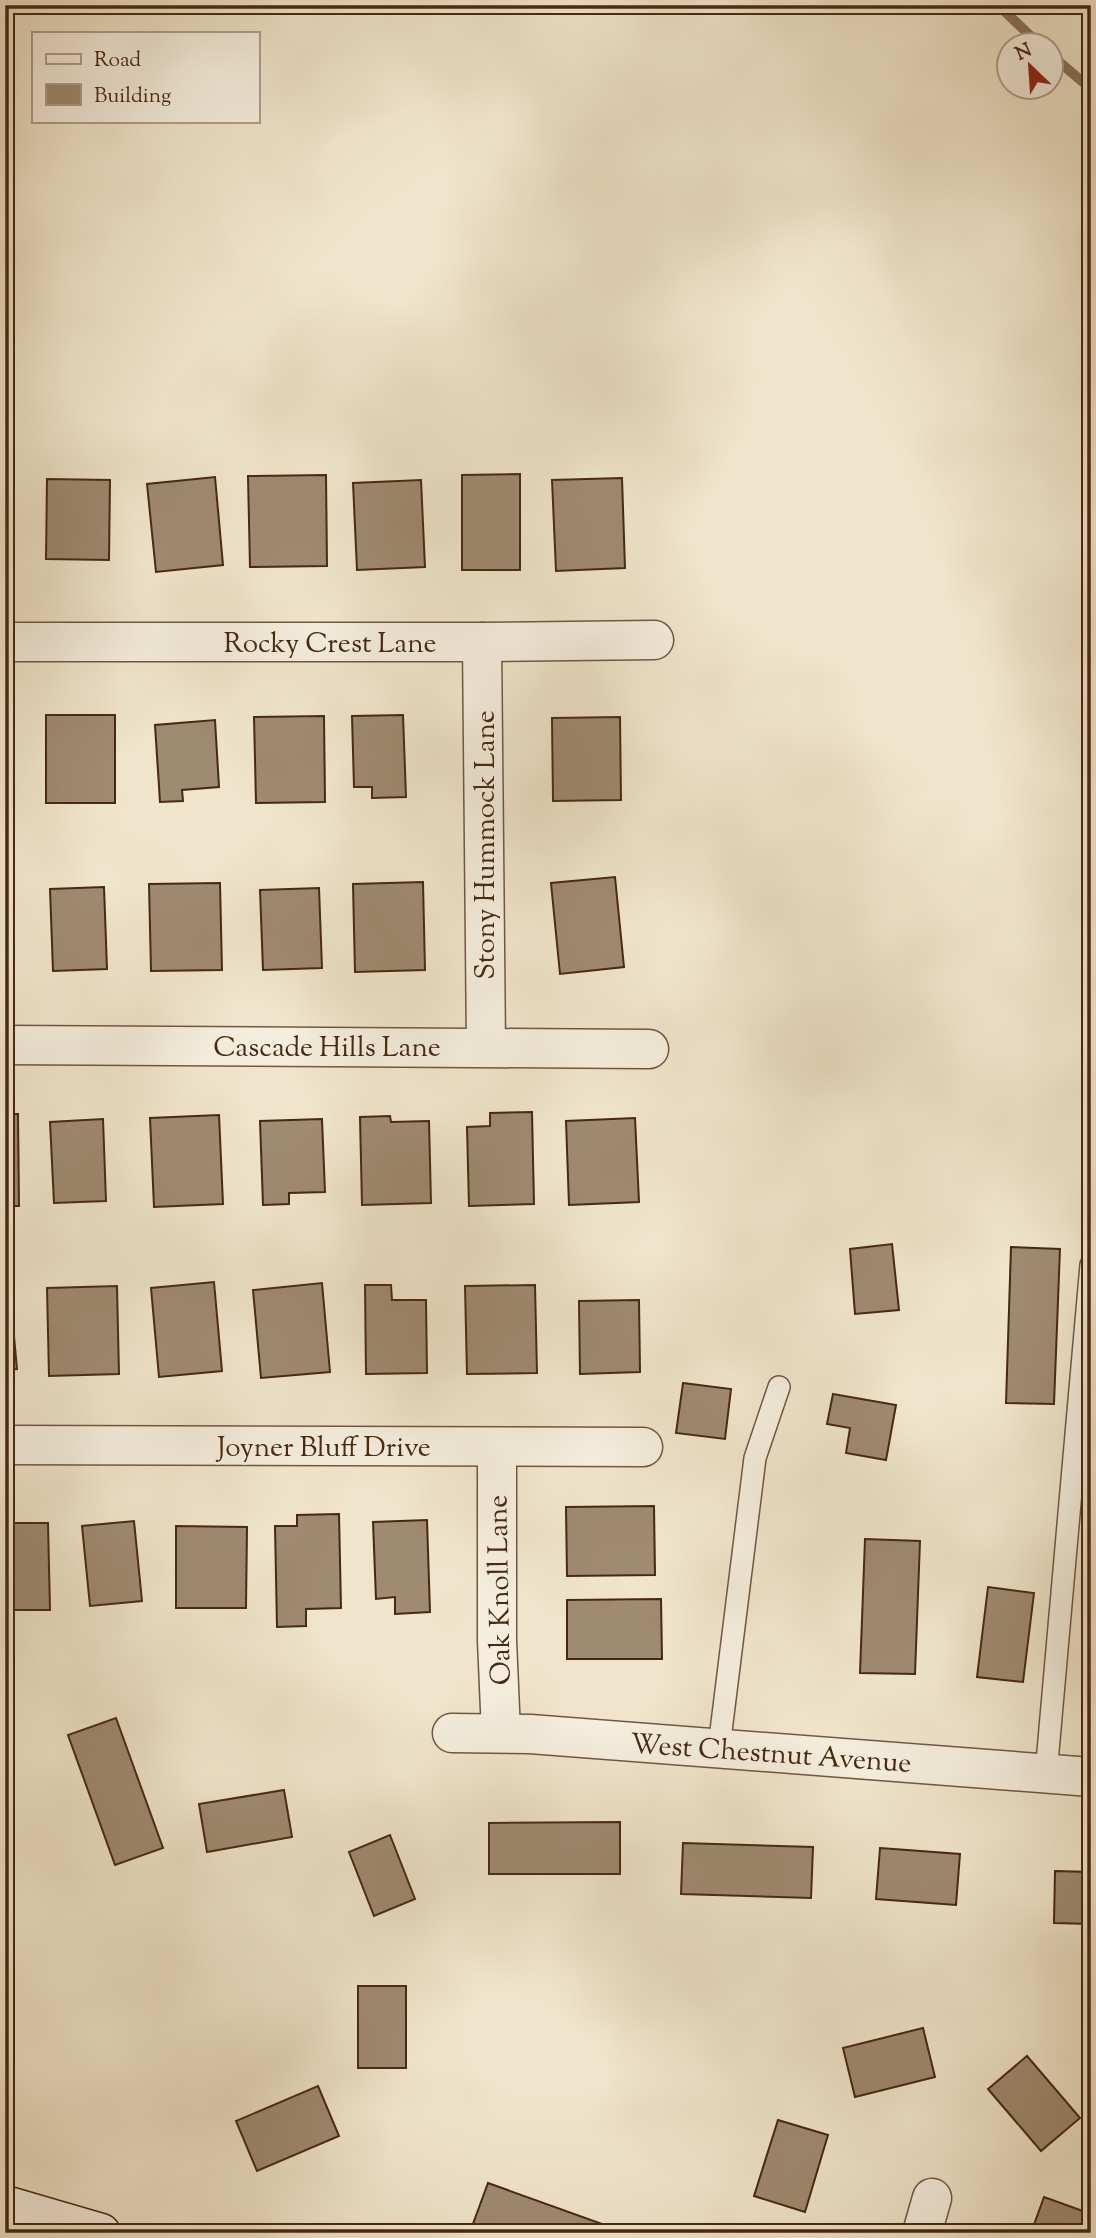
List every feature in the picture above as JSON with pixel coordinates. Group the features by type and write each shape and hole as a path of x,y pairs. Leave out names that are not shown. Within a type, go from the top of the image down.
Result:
{"street":[{"name":"Rocky Crest Lane","path":"5,642 654,640"},
{"name":"Stony Hummock Lane","path":"482,642 485,1047"},
{"name":"Cascade Hills Lane","path":"5,1045 649,1049"},
{"name":"Joyner Bluff Drive","path":"5,1445 643,1447"},
{"name":"Oak Knoll Lane","path":"497,1447 497,1640 501,1733"},
{"name":"West Chestnut Avenue","path":"452,1732 719,1747 1091,1777"},
{"path":"5,2205 101,2233"}],"lane":[{"path":"1046,1774 1091,1265"},
{"path":"719,1747 755,1458 779,1387"}],"building":[{"path":"520,474 520,570 462,570 462,475"},
{"path":"326,475 327,566 250,567 248,476"},
{"path":"215,477 223,565 156,572 147,484"},
{"path":"5,478 12,478 13,569 5,569"},
{"path":"622,478 625,568 556,571 552,480"},
{"path":"47,479 110,480 109,560 46,559"},
{"path":"421,480 425,567 357,570 353,483"},
{"path":"5,715 8,715 8,787 5,787"},
{"path":"46,715 115,715 115,803 46,803"},
{"path":"403,715 406,797 372,798 372,787 354,787 352,716"},
{"path":"324,716 325,802 256,803 254,717"},
{"path":"620,717 621,800 553,801 552,718"},
{"path":"215,720 219,787 182,790 183,801 160,802 155,725"},
{"path":"615,877 624,967 560,974 551,883"},
{"path":"423,882 425,970 355,972 353,884"},
{"path":"220,883 222,970 151,971 149,884"},
{"path":"5,884 9,974 5,974"},
{"path":"104,887 107,969 53,971 50,889"},
{"path":"319,888 322,968 263,970 260,890"},
{"path":"532,1112 534,1204 469,1206 467,1127 490,1126 490,1113"},
{"path":"5,1114 18,1114 19,1206 5,1206"},
{"path":"219,1115 223,1204 154,1207 150,1118"},
{"path":"390,1116 391,1122 429,1121 431,1203 362,1205 360,1117"},
{"path":"635,1118 639,1202 569,1205 566,1121"},
{"path":"103,1119 106,1201 54,1203 50,1122"},
{"path":"322,1119 325,1192 289,1193 289,1204 263,1205 260,1121"},
{"path":"892,1244 899,1310 855,1314 850,1249"},
{"path":"1011,1247 1060,1249 1054,1404 1006,1403"},
{"path":"5,1281 9,1281 17,1369 5,1370"},
{"path":"214,1282 222,1371 159,1377 151,1288"},
{"path":"322,1283 330,1372 261,1378 253,1290"},
{"path":"365,1285 391,1285 392,1300 426,1300 427,1373 366,1374"},
{"path":"535,1285 537,1373 467,1374 465,1286"},
{"path":"117,1286 119,1374 49,1376 47,1288"},
{"path":"639,1300 640,1372 580,1374 579,1301"},
{"path":"683,1383 731,1389 725,1439 676,1433"},
{"path":"833,1394 896,1405 886,1460 846,1453 850,1428 827,1424"},
{"path":"654,1506 655,1575 567,1576 566,1507"},
{"path":"339,1514 341,1608 306,1609 306,1626 277,1627 275,1526 297,1526 297,1515"},
{"path":"427,1520 430,1612 395,1614 395,1597 376,1599 373,1522"},
{"path":"134,1521 142,1601 90,1606 82,1526"},
{"path":"5,1523 48,1523 50,1610 5,1610"},
{"path":"176,1526 247,1527 246,1608 176,1608"},
{"path":"865,1539 920,1541 915,1674 860,1673"},
{"path":"988,1587 1034,1593 1023,1682 977,1677"},
{"path":"661,1599 662,1659 567,1659 567,1600"},
{"path":"116,1718 163,1848 115,1865 68,1735"},
{"path":"284,1790 292,1837 207,1852 199,1804"},
{"path":"620,1822 620,1874 489,1874 489,1823"},
{"path":"390,1835 415,1899 374,1916 349,1852"},
{"path":"683,1843 813,1847 811,1898 681,1894"},
{"path":"880,1848 960,1854 956,1905 876,1899"},
{"path":"1055,1871 1091,1872 1091,1924 1054,1923"},
{"path":"358,1986 406,1986 406,2068 358,2068"},
{"path":"923,2028 935,2077 855,2097 843,2048"},
{"path":"1027,2056 1080,2118 1041,2151 988,2089"},
{"path":"318,2086 339,2136 257,2171 236,2121"},
{"path":"778,2120 828,2135 805,2212 754,2196"},
{"path":"488,2183 627,2233 470,2232"},
{"path":"1044,2197 1091,2214 1086,2233 1031,2233"}],"waterway":[{"path":"998,5 1026,32"},
{"path":"1064,66 1091,89"}]}
